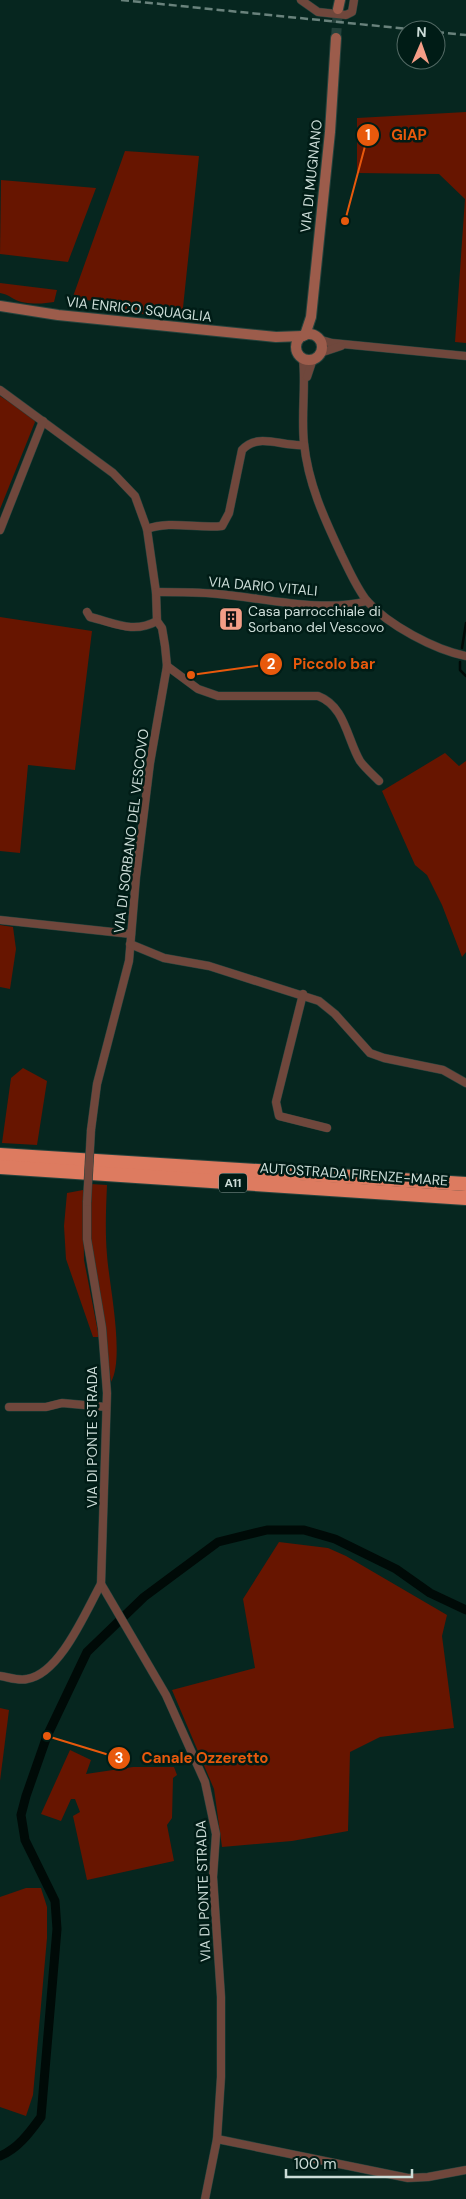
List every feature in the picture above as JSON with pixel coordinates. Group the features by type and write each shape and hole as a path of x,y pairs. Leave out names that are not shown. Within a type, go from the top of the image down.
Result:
{"highway":[{"name":"AUTOSTRADA FIRENZE-MARE","path":"0,1155 466,1184"},
{"name":"AUTOSTRADA FIRENZE-MARE","path":"0,1167 466,1198"}],"street":[{"path":"301,0 318,12 347,15 353,10 354,0"},
{"name":"VIA DI MUGNANO","path":"311,316 304,336 296,346 309,356 322,346 312,328 311,316 330,132 336,38"},
{"name":"VIA ENRICO SQUAGLIA","path":"0,306 96,319 276,337 304,336 317,338"},
{"path":"276,337 309,356 348,344"},
{"path":"317,338 348,344 466,356"},
{"path":"309,356 305,381 304,445 317,503 354,581 367,601 390,620 425,641 466,656"},
{"name":"VIA DI SORBANO DEL VESCOVO","path":"0,390 113,473 135,496 148,528 156,592 157,621 162,628 167,666 150,763 130,944 164,958 209,966 303,994 319,1001 336,1014 370,1053 384,1058 443,1070 466,1083"},
{"path":"0,530 2,520 43,421"},
{"path":"148,528 159,524 209,528 222,526 229,513 242,450 248,443 258,439 286,446 304,445"},
{"name":"VIA DARIO VITALI","path":"156,592 216,594 292,602 353,605 367,601"},
{"path":"87,612 90,617 128,627 144,628 157,621"},
{"path":"167,666 198,689 218,696 318,696 328,700 337,710 360,761 379,781"},
{"path":"0,920 131,934"},
{"name":"VIA DI PONTE STRADA","path":"130,944 128,961 97,1084 91,1130 87,1202 87,1239 102,1328 107,1393 107,1446 101,1584 166,1695 205,1782 212,1808 216,1834 213,1877 221,2018 221,2078 217,2138 205,2199"},
{"path":"303,994 276,1102 276,1109 279,1116 328,1128"},
{"path":"9,1407 46,1407 62,1403 106,1406"},
{"path":"0,1676 27,1679 38,1675 54,1663 101,1584"},
{"path":"217,2138 408,2178 428,2177 466,2170"}],"shaded area":[{"path":"466,112 466,343 455,342 465,199 439,174 357,173 357,118"},
{"path":"125,151 199,156 182,317 115,312 100,301 82,300 70,305"},
{"path":"1,180 96,188 68,262 0,254"},
{"path":"0,283 57,290 54,302 29,303 18,301 0,293"},
{"path":"0,396 33,417 35,422 0,509"},
{"path":"0,617 92,631 75,770 28,765 20,853 0,851"},
{"path":"445,753 459,766 466,761 466,952 462,957 442,905 427,875 415,865 382,791"},
{"path":"0,925 13,927 16,949 10,989 0,987"},
{"path":"23,1068 47,1081 37,1145 2,1143 11,1078"},
{"path":"91,1184 107,1185 106,1246 115,1320 117,1356 111,1382 100,1303 89,1247"},
{"path":"83,1190 84,1260 99,1337 93,1337 66,1259 64,1226 67,1193"},
{"path":"279,1542 328,1548 346,1556 447,1615 442,1636 454,1728 380,1737 350,1752 348,1831 292,1841 222,1847 214,1789 172,1690 255,1668 243,1599"},
{"path":"0,1708 9,1710 0,1781"},
{"path":"70,1750 91,1760 86,1774 133,1767 174,1767 177,1775 173,1778 172,1818 167,1825 174,1861 87,1880 73,1816 80,1812 75,1799 71,1799 61,1821 41,1814"},
{"path":"26,1888 41,1888 47,1907 47,1938 33,2095 26,2116 0,2107 0,1897"}],"waterway":[{"path":"462,648 466,623"},
{"path":"460,662 460,670 466,676"},
{"path":"0,2156 18,2145 41,2117 57,1929 55,1901 25,1840 21,1815 47,1736 87,1652 144,1597 218,1542 267,1530 304,1530 335,1539 396,1569 430,1593 466,1610"}],"tunnel":[{"path":"336,38 338,9"}],"railway":[{"path":"121,0 396,28"},
{"path":"446,33 466,35"}],"place":[{"name":"GIAP","path":"345,221"},
{"name":"Casa parrocchiale di Sorbano del Vescovo","path":"231,619"},
{"name":"Piccolo bar","path":"191,675"},
{"name":"Canale Ozzeretto","path":"47,1736"}]}
